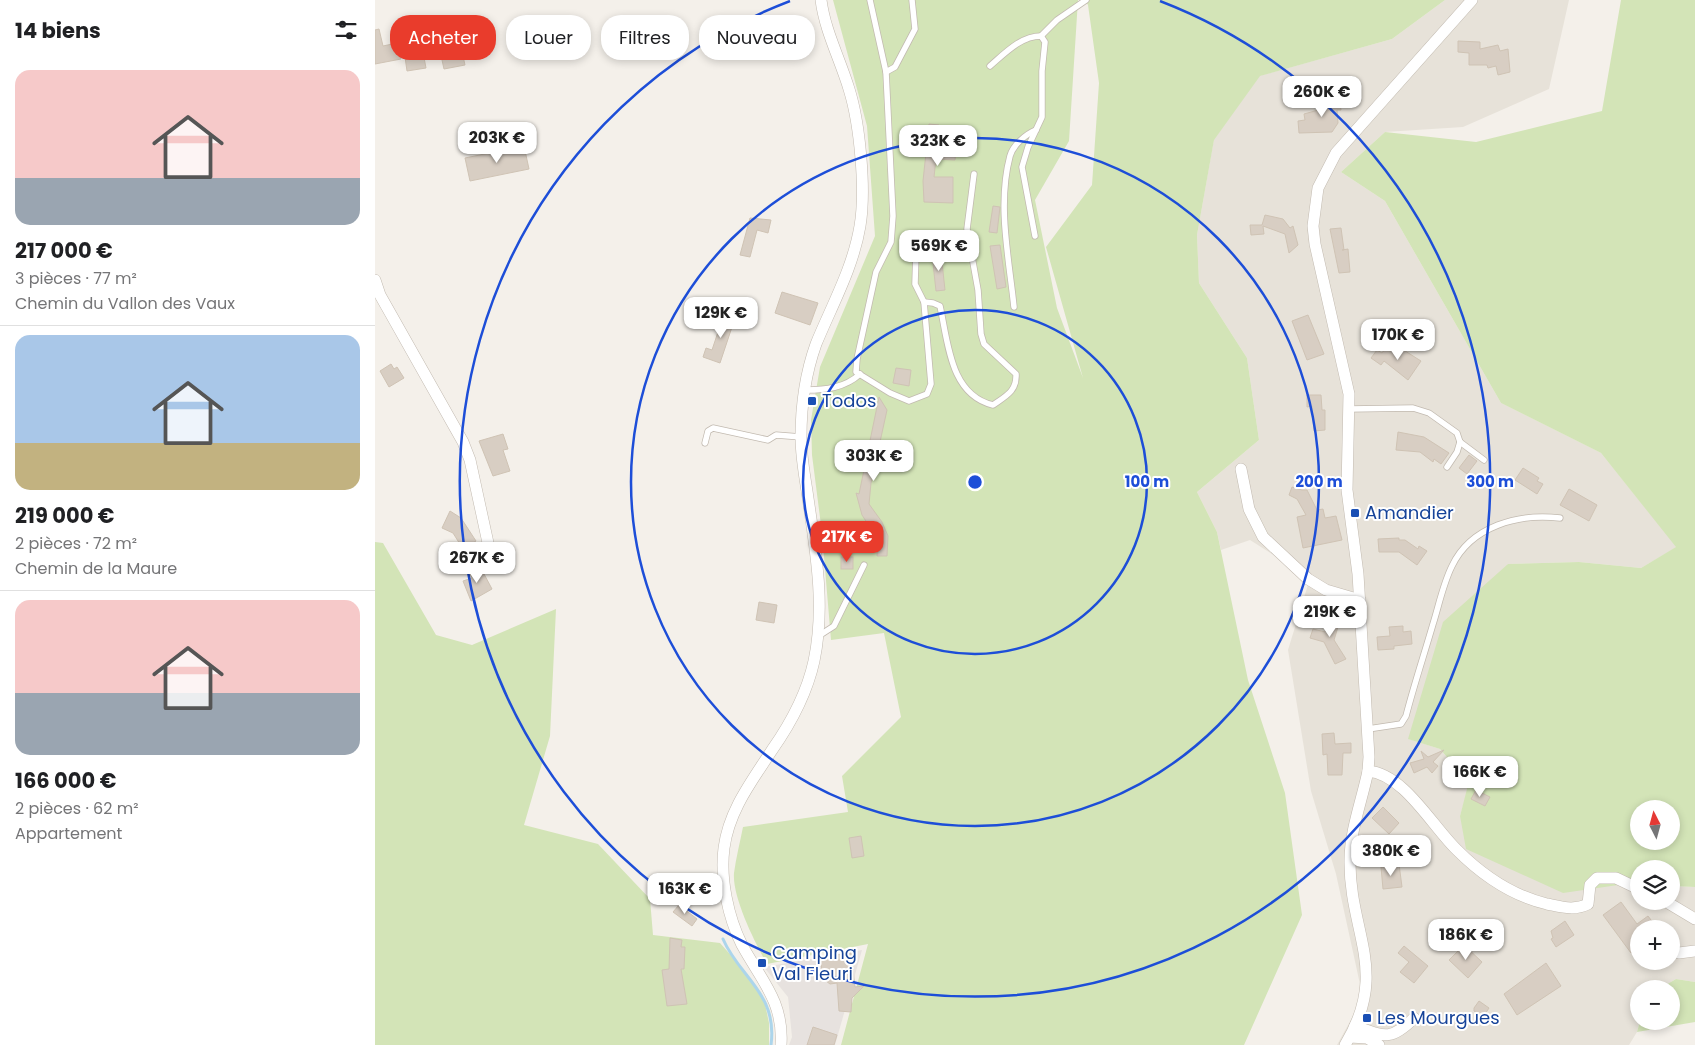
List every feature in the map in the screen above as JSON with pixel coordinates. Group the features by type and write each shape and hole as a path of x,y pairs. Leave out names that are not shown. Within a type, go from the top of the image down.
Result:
{"street":[{"path":"781,1045 781,1019 775,1002 743,945 733,920 725,876 724,848 728,830 739,802 794,715 806,688 814,661 817,637 819,586 801,437 806,390 816,346 847,275 855,249 861,223 862,194 853,105 828,33 821,0"},
{"path":"1350,1036 1365,998 1368,977 1351,877 1350,858 1369,771 1368,729 1360,600 1347,490 1349,409 1346,373 1315,244 1313,226 1318,188 1336,152 1472,0"},
{"path":"375,280 380,295 463,442 470,460 490,552"},
{"path":"1241,469 1249,509 1263,537 1308,579 1326,590 1360,600"},
{"path":"1369,771 1381,772 1397,783 1457,851 1507,890 1529,899 1578,909 1588,904 1589,886 1597,878 1616,878 1630,885"},
{"path":"1680,910 1695,918"},
{"path":"1680,953 1695,951"},
{"path":"1350,1036 1392,1036 1402,1031 1414,1018"},
{"path":"1350,1036 1367,1038 1379,1045"}],"lane":[{"path":"870,0 886,72 893,224 891,242 876,272 864,324 856,372 909,401 927,394 931,384 923,302 915,284 916,252"},
{"path":"886,72 895,67 915,29 912,0"},
{"path":"990,66 1016,44 1032,36 1041,36 1057,20 1087,0"},
{"path":"1035,236 1022,168 1042,117 1042,71 1045,44 1041,36"},
{"path":"1014,307 1004,208 1010,154 1027,134 1036,130"},
{"path":"923,302 939,306 953,362 959,379 967,391 979,402 993,405 1010,394 1017,385 1016,374 985,344 981,334 979,290 967,229 974,174"},
{"path":"806,390 823,390 851,382 860,374"},
{"path":"1349,409 1413,408 1429,413 1457,433 1460,442 1484,460"},
{"path":"705,443 708,431 713,428 767,440 781,434 801,437"},
{"path":"1447,468 1457,452 1460,442"},
{"path":"1368,729 1401,724 1406,716 1452,566 1467,543 1487,529 1505,523 1534,516 1560,518"},
{"path":"817,637 834,626 865,565"}],"shaded area":[{"path":"1445,0 1569,0 1549,89 1463,127 1385,132 1341,172 1385,201 1501,403 1601,453 1677,547 1641,568 1579,562 1508,564 1409,739 1440,749 1464,777 1468,789 1460,816 1625,884 1630,884 1630,910 1680,910 1680,886 1695,887 1695,982 1676,979 1630,980 1630,1030 1638,1030 1629,1045 1337,1045 1363,998 1336,874 1311,791 1288,650 1310,578 1250,540 1221,550 1217,532 1197,492 1259,440 1247,358 1199,283 1197,235 1214,139 1259,76 1392,39"},
{"path":"862,950 835,1045 789,1045 792,1037 788,997 764,967"}],"green space":[{"path":"833,0 1078,0 1069,141 1035,200 1057,308 1083,378 1046,247 1092,185 1099,83 1088,5 1085,0 1445,0 1392,39 1260,76 1214,140 1197,235 1199,283 1247,358 1259,440 1197,492 1217,532 1248,680 1285,793 1302,915 1244,1045 841,1045 868,944 767,964 745,920 734,883 734,873 743,827 848,812 842,776 901,717 884,633 831,640 822,533 812,455 811,420 820,367 875,236 867,126"},
{"path":"1621,0 1695,0 1695,887 1680,886 1680,860 1630,860 1630,884 1563,893 1466,849 1460,816 1467,789 1464,777 1440,749 1408,739 1443,622 1508,564 1579,562 1641,568 1676,547 1601,453 1501,403 1385,201 1341,172 1385,132 1476,142 1602,111"},
{"path":"375,542 383,543 436,635 472,645 556,609 550,736 524,825 598,844 650,899 653,935 720,943 764,999 769,1023 769,1045 375,1045"},
{"path":"1676,979 1695,982 1695,1022 1680,1025 1680,980 1674,980"}],"building":[{"path":"379,29 383,46 390,44 390,60 396,60 375,64 375,30"},
{"path":"1458,41 1480,42 1480,49 1498,45 1500,51 1508,49 1510,72 1498,75 1496,66 1488,68 1487,65 1469,65 1469,53 1458,52"},
{"path":"405,60 424,60 426,68 407,71"},
{"path":"442,60 464,60 465,65 444,69"},
{"path":"1339,97 1341,110 1337,110 1338,123 1332,132 1299,133 1298,121 1305,120 1304,114 1322,109 1321,103 1324,102 1324,99"},
{"path":"929,124 939,125 938,134 957,136 955,160 936,159 934,177 953,177 953,203 924,202 923,181"},
{"path":"524,146 529,169 470,181 465,158"},
{"path":"993,206 1000,207 997,233 989,232"},
{"path":"1265,215 1283,219 1290,228 1293,226 1298,245 1289,253 1285,234 1263,226 1264,234 1251,235 1250,225 1262,225"},
{"path":"750,218 771,220 768,233 757,230 750,257 740,255"},
{"path":"1341,228 1344,250 1348,249 1350,272 1339,273 1330,229"},
{"path":"1000,245 1006,287 997,289 990,246"},
{"path":"941,253 945,290 936,291 932,254"},
{"path":"782,292 818,303 810,325 775,313"},
{"path":"725,311 736,315 720,363 703,357 706,348 712,350"},
{"path":"1308,315 1324,354 1307,360 1292,321"},
{"path":"1387,346 1396,352 1402,349 1421,361 1408,380 1384,361 1381,365 1371,358 1377,350 1382,353"},
{"path":"391,364 394,369 397,367 404,378 389,387 380,371"},
{"path":"896,368 911,370 909,386 893,383"},
{"path":"1307,395 1321,395 1322,410 1325,410 1325,430 1314,431 1312,406 1307,407"},
{"path":"879,397 887,410 871,483 869,504 882,522 888,536 887,556 877,556 878,540 862,515 856,493 859,494"},
{"path":"1398,432 1424,437 1449,453 1441,464 1434,459 1433,462 1420,452 1396,450"},
{"path":"503,434 508,449 503,450 510,471 493,476 479,441"},
{"path":"1469,455 1477,461 1467,474 1459,468"},
{"path":"1523,468 1539,478 1537,481 1543,484 1537,494 1515,480"},
{"path":"1292,487 1307,490 1317,510 1323,509 1325,518 1336,516 1342,540 1303,548 1297,517 1306,515 1297,499 1289,495"},
{"path":"1569,489 1597,505 1589,521 1560,505"},
{"path":"450,511 461,518 476,541 463,549 453,533 442,528"},
{"path":"1399,538 1399,540 1405,540 1418,549 1419,546 1427,551 1417,565 1399,552 1379,552 1378,539"},
{"path":"841,557 853,557 853,569 841,569"},
{"path":"476,565 480,575 484,574 492,589 471,601 463,581 472,578 468,569"},
{"path":"759,602 777,605 774,623 756,620"},
{"path":"1330,614 1341,617 1334,640 1346,659 1335,664 1324,642 1310,638 1313,629 1325,632"},
{"path":"1403,626 1403,632 1411,631 1412,644 1394,646 1394,649 1378,650 1377,637 1390,636 1389,627"},
{"path":"1334,733 1335,744 1351,743 1351,753 1343,753 1342,775 1328,775 1327,754 1323,755 1322,734"},
{"path":"1444,750 1433,762 1438,766 1432,773 1427,767 1414,773 1410,763 1424,759 1421,751 1428,757"},
{"path":"1476,790 1490,797 1485,806 1471,799"},
{"path":"1383,807 1399,823 1389,834 1372,818"},
{"path":"861,836 864,856 852,858 849,838"},
{"path":"1399,864 1402,887 1383,889 1381,867"},
{"path":"1621,902 1634,920 1630,920 1630,952 1603,915"},
{"path":"679,905 697,919 692,926 673,912"},
{"path":"1648,916 1651,920 1642,920"},
{"path":"1565,921 1574,935 1556,947 1551,939 1553,938 1551,931"},
{"path":"670,938 682,940 681,947 685,947 684,969 681,969 687,1004 667,1006 662,970 669,969"},
{"path":"1464,945 1482,962 1468,978 1449,960"},
{"path":"1404,946 1428,966 1414,983 1400,972 1409,962 1398,953"},
{"path":"851,953 855,987 864,986 852,998 851,1012 839,1011 837,983 830,984 822,978 821,957"},
{"path":"1546,963 1561,986 1517,1015 1504,994"},
{"path":"1479,1001 1489,1008 1483,1017 1474,1011"},
{"path":"813,1027 837,1035 834,1045 807,1045"}],"waterway":[{"path":"723,939 738,964 756,987 769,1012 772,1027 771,1045"}],"place":[{"name":"Todos","path":"812,401"},
{"name":"Amandier","path":"1355,513"},
{"name":"Camping Val Fleuri","path":"762,963"},
{"name":"Les Mourgues","path":"1367,1018"}]}
